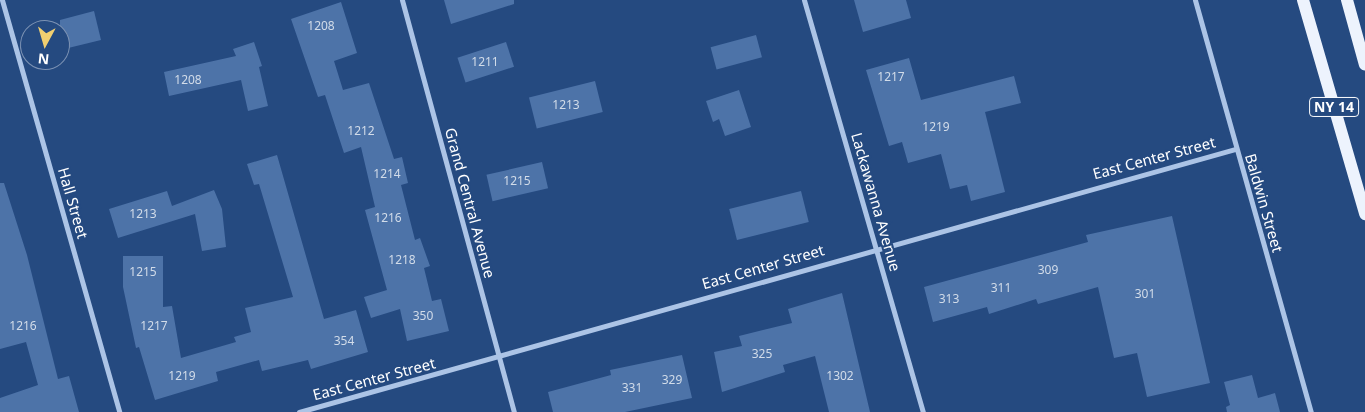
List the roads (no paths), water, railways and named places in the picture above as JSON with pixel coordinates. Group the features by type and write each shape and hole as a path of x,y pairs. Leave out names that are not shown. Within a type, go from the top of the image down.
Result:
{"main road":[{"name":"NY 14","path":"1303,0 1365,214"},
{"path":"1346,0 1365,65"}],"street":[{"name":"Hall Street","path":"2,0 120,412"},
{"name":"Grand Central Avenue","path":"402,0 514,412"},
{"name":"Lackawanna Avenue","path":"804,0 877,247 923,412"},
{"name":"Baldwin Street","path":"1196,0 1235,149 1311,412"},
{"name":"East Center Street","path":"299,412 499,357 877,247 1235,149"}]}
